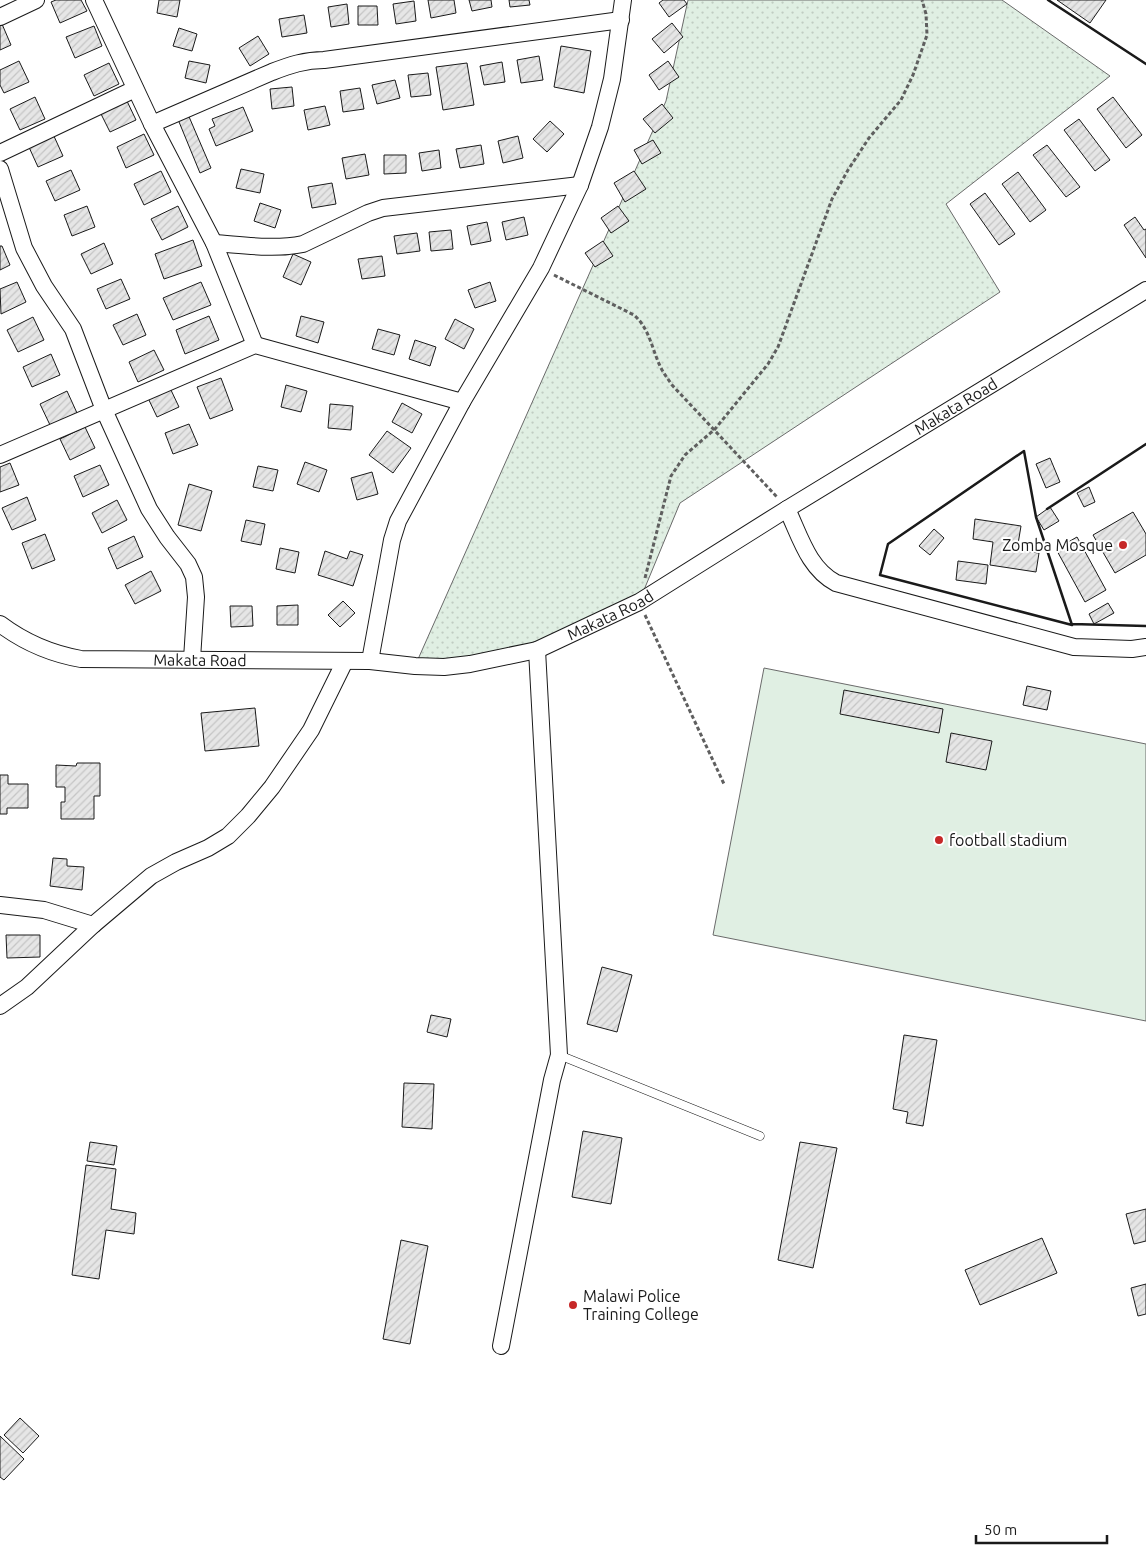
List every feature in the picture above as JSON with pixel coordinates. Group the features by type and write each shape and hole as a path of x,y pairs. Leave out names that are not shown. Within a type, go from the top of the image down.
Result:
{"street":[{"path":"0,17 36,0"},
{"path":"94,0 152,124 214,243 255,345"},
{"path":"370,661 392,540 398,521 462,402 540,268 580,185 606,103 623,0"},
{"path":"152,124 279,69 307,60 324,60 621,20"},
{"path":"0,153 135,89"},
{"path":"0,170 24,248 44,286 73,329 104,410 149,509 167,537 188,564 194,577 196,597 192,659"},
{"path":"214,243 277,246 304,244 368,213 383,208 580,185"},
{"name":"Makata Road","path":"0,624 7,639 81,660 370,661 444,667 470,664 537,650 639,602 1146,290"},
{"path":"0,455 255,345 462,402"},
{"path":"788,509 809,557 827,578 836,583 1074,647 1132,649 1146,647"},
{"path":"502,1346 552,1080 559,1055 537,650"},
{"path":"0,1006 27,987 93,925 151,876 228,836 248,816 272,787 311,730 345,661"},
{"path":"0,906 44,910 93,925"}],"lane":[{"path":"559,1055 760,1136"}],"path":[{"path":"724,784 639,602 671,476 685,455 715,430 768,364 778,348 832,199 869,138 901,100 913,75 927,35 926,14 922,0"},
{"path":"540,268 634,315 640,320 646,328 661,368 672,385 788,509"}],"green space":[{"path":"688,0 1002,0 1110,76 946,204 1000,292 680,503 639,602 537,650 415,666 666,101"},
{"name":"football stadium","path":"764,668 1146,744 1146,1021 713,935"}],"building":[{"path":"56,0 81,0 87,11 60,23 51,2"},
{"path":"159,0 180,0 177,17 157,13"},
{"path":"428,0 454,0 456,13 431,18"},
{"path":"469,0 491,0 492,7 472,11"},
{"path":"509,0 529,0 530,5 510,7"},
{"path":"663,0 684,0 687,4 669,17 659,3"},
{"path":"1057,0 1106,0 1090,23"},
{"path":"414,1 416,21 396,24 393,4"},
{"path":"347,4 349,24 331,27 328,7"},
{"path":"358,6 377,6 378,25 358,25"},
{"path":"304,15 307,33 282,37 279,19"},
{"path":"672,23 683,37 664,53 652,39"},
{"path":"2,24 11,45 0,50 0,25"},
{"path":"94,26 102,46 75,58 66,37"},
{"path":"179,28 197,34 192,51 173,46"},
{"path":"258,36 269,54 250,66 239,48"},
{"path":"561,46 591,51 584,93 554,87"},
{"path":"539,56 543,80 521,83 517,60"},
{"path":"19,61 29,82 4,93 0,85 0,70"},
{"path":"189,61 210,65 206,83 185,78"},
{"path":"668,61 679,77 659,90 649,75"},
{"path":"502,62 505,82 484,85 480,66"},
{"path":"109,63 119,84 94,96 84,75"},
{"path":"467,63 474,105 443,110 436,67"},
{"path":"428,73 431,95 411,97 408,75"},
{"path":"395,80 400,98 377,104 372,85"},
{"path":"292,87 294,106 272,109 270,89"},
{"path":"360,88 364,109 343,112 340,91"},
{"path":"35,97 45,119 20,130 10,109"},
{"path":"1113,97 1142,135 1126,148 1097,109"},
{"path":"126,99 136,120 110,132 100,112"},
{"path":"662,104 673,118 655,133 643,119"},
{"path":"325,106 330,125 308,130 304,110"},
{"path":"243,107 253,131 216,146 209,129 215,126 212,119"},
{"path":"187,112 211,168 200,173 177,117"},
{"path":"1079,119 1110,160 1095,171 1064,130"},
{"path":"550,121 564,134 547,152 533,139"},
{"path":"53,134 63,156 38,167 28,145"},
{"path":"144,134 154,155 126,168 117,147"},
{"path":"518,136 523,158 503,163 498,141"},
{"path":"653,140 661,153 642,164 634,150"},
{"path":"481,145 484,164 460,168 456,149"},
{"path":"1047,145 1080,187 1066,197 1033,155"},
{"path":"439,150 441,168 422,171 419,153"},
{"path":"365,154 369,175 346,179 342,158"},
{"path":"384,155 406,155 406,173 384,174"},
{"path":"241,169 264,174 260,193 236,188"},
{"path":"71,170 80,190 55,201 46,181"},
{"path":"161,171 171,192 144,205 134,184"},
{"path":"634,171 646,189 625,202 614,183"},
{"path":"1018,172 1046,210 1030,222 1002,184"},
{"path":"332,183 336,204 312,208 308,187"},
{"path":"985,193 1015,234 999,245 970,204"},
{"path":"260,203 281,210 275,228 254,221"},
{"path":"87,206 95,227 72,236 64,215"},
{"path":"178,206 188,227 162,240 151,219"},
{"path":"618,206 629,221 611,233 601,218"},
{"path":"524,217 528,235 506,240 502,222"},
{"path":"1135,217 1144,230 1146,229 1146,258 1124,225"},
{"path":"487,222 491,241 471,245 467,226"},
{"path":"451,230 453,249 431,251 429,232"},
{"path":"417,233 420,251 397,254 394,236"},
{"path":"193,240 202,266 164,279 155,254"},
{"path":"603,241 613,256 595,267 585,253"},
{"path":"104,243 113,264 91,274 81,254"},
{"path":"0,246 2,246 10,265 0,270"},
{"path":"293,254 311,262 301,285 283,277"},
{"path":"382,256 385,276 362,279 358,259"},
{"path":"121,279 130,299 106,309 97,289"},
{"path":"17,282 26,302 1,314 0,289"},
{"path":"201,282 211,305 173,320 163,298"},
{"path":"490,282 496,301 475,308 468,290"},
{"path":"137,314 146,335 123,345 113,325"},
{"path":"209,316 219,340 185,354 176,330"},
{"path":"301,316 324,322 318,343 296,336"},
{"path":"33,317 44,340 18,352 7,330"},
{"path":"455,319 474,329 464,349 445,339"},
{"path":"378,329 400,335 394,355 372,349"},
{"path":"415,340 436,347 430,366 409,359"},
{"path":"154,350 164,370 138,382 129,362"},
{"path":"51,354 60,375 32,387 23,367"},
{"path":"221,378 233,410 210,419 197,387"},
{"path":"286,385 307,391 301,412 281,407"},
{"path":"170,388 179,407 157,417 148,398"},
{"path":"67,391 77,413 50,425 40,404"},
{"path":"402,403 422,414 412,433 392,422"},
{"path":"330,404 353,406 351,430 328,428"},
{"path":"189,424 198,445 173,454 165,433"},
{"path":"85,427 95,448 70,460 60,439"},
{"path":"387,431 411,448 393,473 369,455"},
{"path":"1050,458 1060,482 1046,488 1036,464"},
{"path":"305,462 327,470 319,492 297,484"},
{"path":"10,463 19,485 0,492 0,467"},
{"path":"100,465 109,485 83,497 74,476"},
{"path":"258,466 278,470 273,491 253,487"},
{"path":"372,472 378,494 357,500 351,478"},
{"path":"189,484 212,491 201,531 178,525"},
{"path":"1089,487 1095,502 1084,507 1077,493"},
{"path":"27,497 36,520 12,530 2,508"},
{"path":"117,500 127,520 102,533 92,513"},
{"path":"1050,507 1059,521 1044,530 1036,517"},
{"name":"Zomba Mosque","path":"1133,512 1146,534 1146,555 1115,573 1093,535"},
{"path":"975,519 1021,526 1017,550 1039,553 1036,572 990,565 993,542 973,539"},
{"path":"246,520 265,524 261,545 241,541"},
{"path":"934,529 944,538 930,555 919,546"},
{"path":"45,534 55,560 32,569 22,543"},
{"path":"134,536 143,557 117,569 108,548"},
{"path":"1077,537 1106,590 1085,602 1056,549"},
{"path":"280,548 299,552 295,573 276,569"},
{"path":"325,551 347,559 350,551 363,555 353,586 318,575"},
{"path":"958,561 988,565 986,584 956,580"},
{"path":"151,571 161,591 135,604 125,585"},
{"path":"343,601 355,613 340,627 328,615"},
{"path":"1108,603 1114,613 1094,624 1089,614"},
{"path":"298,605 298,625 277,625 277,606"},
{"path":"230,606 252,606 253,626 231,627"},
{"path":"1027,686 1051,691 1047,710 1023,705"},
{"path":"844,690 943,709 939,733 840,714"},
{"path":"255,708 259,746 205,751 201,713"},
{"path":"951,733 992,741 986,770 946,762"},
{"path":"77,763 100,763 100,796 94,796 94,819 61,819 61,802 65,802 65,787 56,787 56,765 76,766"},
{"path":"0,775 8,775 8,784 28,784 28,808 7,808 7,814 0,814"},
{"path":"53,858 67,859 67,866 84,867 82,890 50,886"},
{"path":"6,935 40,935 40,957 7,958"},
{"path":"602,967 632,975 617,1032 587,1024"},
{"path":"431,1015 451,1019 447,1037 427,1032"},
{"path":"904,1035 937,1040 923,1126 906,1123 908,1112 893,1109"},
{"path":"404,1083 434,1084 432,1129 402,1127"},
{"path":"583,1131 622,1138 611,1204 572,1197"},
{"path":"90,1142 117,1146 114,1165 87,1161"},
{"path":"800,1142 837,1148 813,1268 778,1260"},
{"path":"86,1165 116,1169 111,1209 136,1213 134,1234 106,1230 99,1279 72,1275"},
{"path":"1146,1209 1146,1241 1134,1244 1126,1214"},
{"path":"1042,1238 1057,1273 980,1305 965,1270"},
{"path":"401,1240 428,1246 410,1344 383,1339"},
{"path":"1146,1284 1146,1314 1138,1316 1131,1288"},
{"path":"20,1418 39,1436 23,1453 4,1435"},
{"path":"0,1436 24,1459 4,1480 0,1477"}],"wall":[{"path":"1048,0 1146,64"},
{"path":"1047,509 1146,444"},
{"path":"1024,451 1036,517 1072,625 880,575 888,544 1024,451"},
{"path":"1072,624 1146,626"}],"place":[{"name":"Zomba Mosque","path":"1123,545"},
{"name":"football stadium","path":"939,840"},
{"name":"Malawi Police Training College","path":"573,1305"}]}
